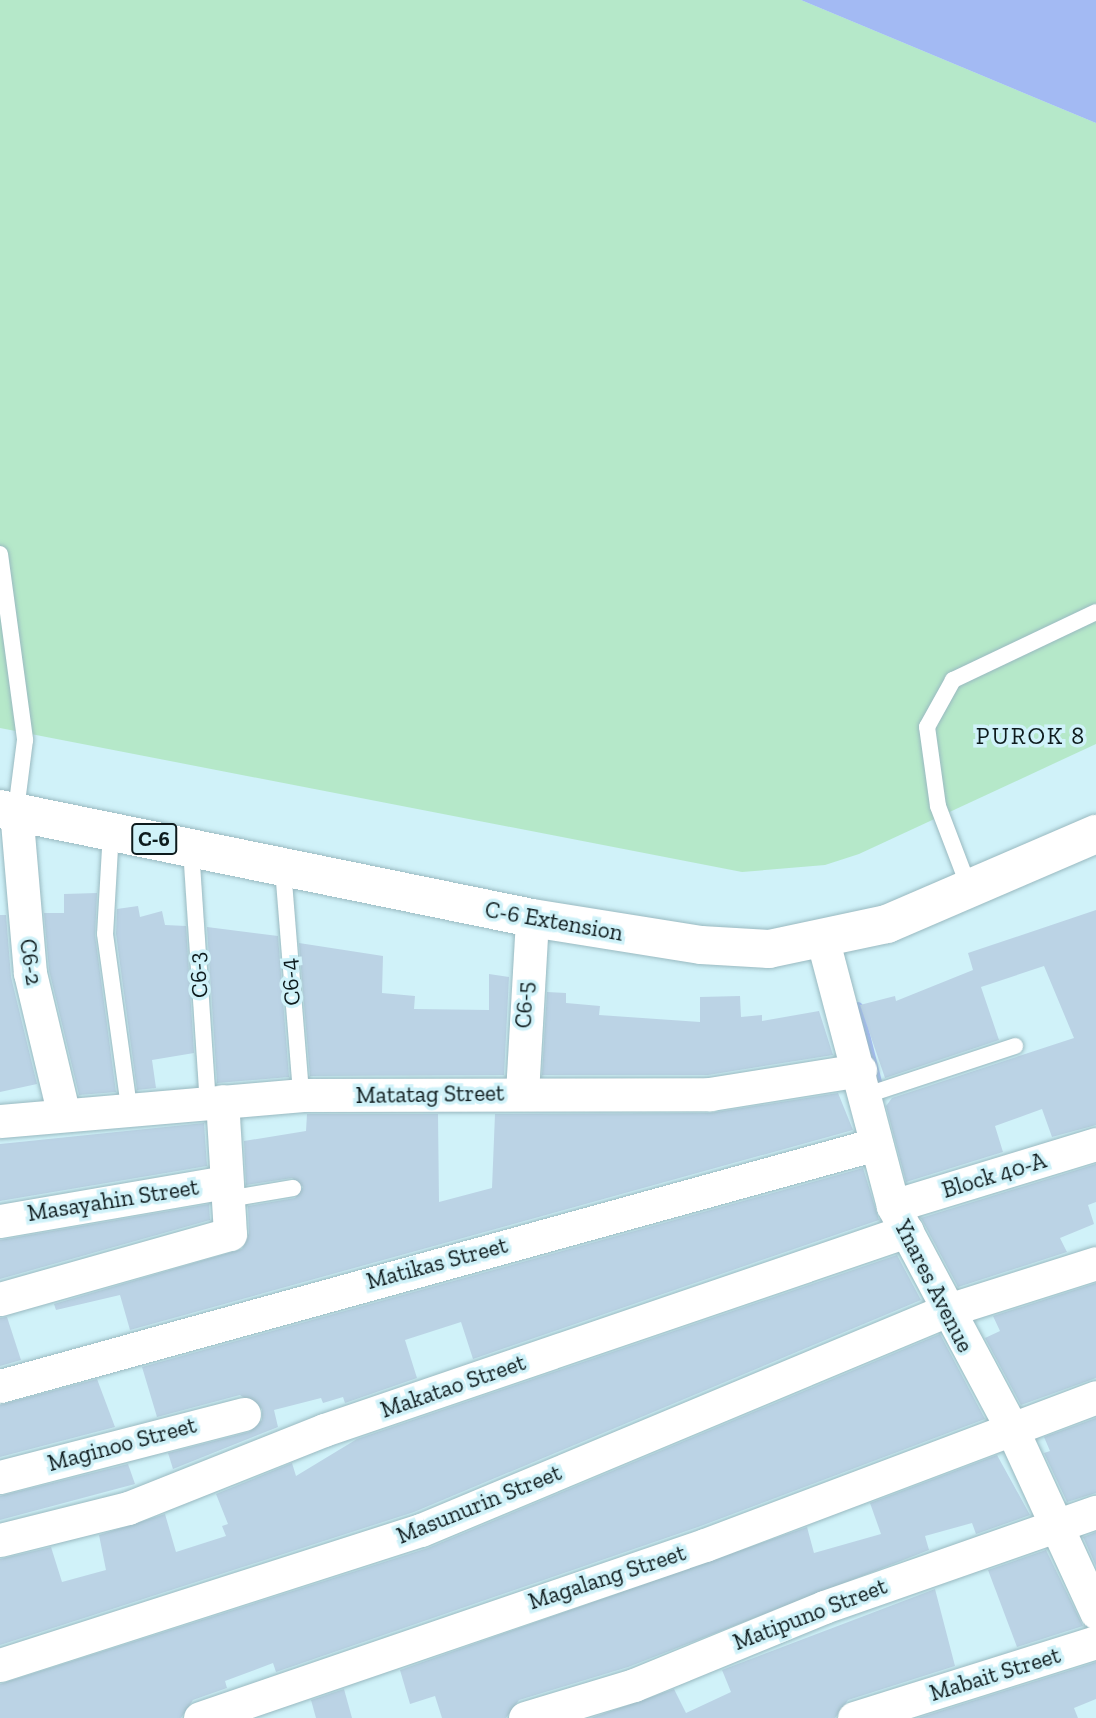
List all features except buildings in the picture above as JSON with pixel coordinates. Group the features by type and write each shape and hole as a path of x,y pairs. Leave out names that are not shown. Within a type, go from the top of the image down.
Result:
{"main road":[{"name":"C-6 Extension","path":"8,810 112,828 191,849 532,918 701,946 769,949 823,942 887,924 1096,834"}],"street":[{"name":"C6-2","path":"8,810 30,973 63,1112"},
{"name":"C6-5","path":"522,1093 532,918"},
{"name":"Ynares Avenue","path":"823,942 863,1083 876,1144 900,1219 945,1311 1010,1427 1096,1612"},
{"name":"Matatag Street","path":"0,1121 63,1112 301,1095 710,1094 863,1083"},
{"path":"0,1298 225,1238 227,1191 215,1102"},
{"name":"Matikas Street","path":"0,1386 876,1144"},
{"name":"Block 40-A","path":"900,1219 1096,1144"},
{"name":"Masayahin Street","path":"0,1221 227,1191"},
{"name":"Makatao Street","path":"0,1540 128,1508 337,1426 900,1219"},
{"path":"945,1311 1096,1263"},
{"name":"Masunurin Street","path":"0,1665 421,1530 945,1311"},
{"path":"1010,1427 1096,1397"},
{"name":"Maginoo Street","path":"0,1477 244,1414"},
{"name":"Magalang Street","path":"200,1718 705,1545 1010,1427"},
{"name":"Matipuno Street","path":"525,1718 634,1685 824,1607 1096,1512"},
{"name":"Mabait Street","path":"854,1718 1096,1642"}],"lane":[{"path":"0,554 25,740 8,810"},
{"path":"970,890 938,806 927,727 953,680 1096,612"},
{"path":"112,828 105,934 129,1107"},
{"name":"C6-3","path":"191,849 215,1102"},
{"name":"C6-4","path":"295,871 301,1095"},
{"path":"863,1083 1015,1046"},
{"path":"227,1191 293,1188"}],"green space":[{"path":"0,0 801,0 1096,123 1096,744 859,854 825,865 742,872 0,728"}],"water":[{"path":"801,0 1096,0 1096,123"}],"waterway":[{"path":"858,1007 879,1090"}],"district":[{"name":"PUROK 8","path":"1031,736"}]}
